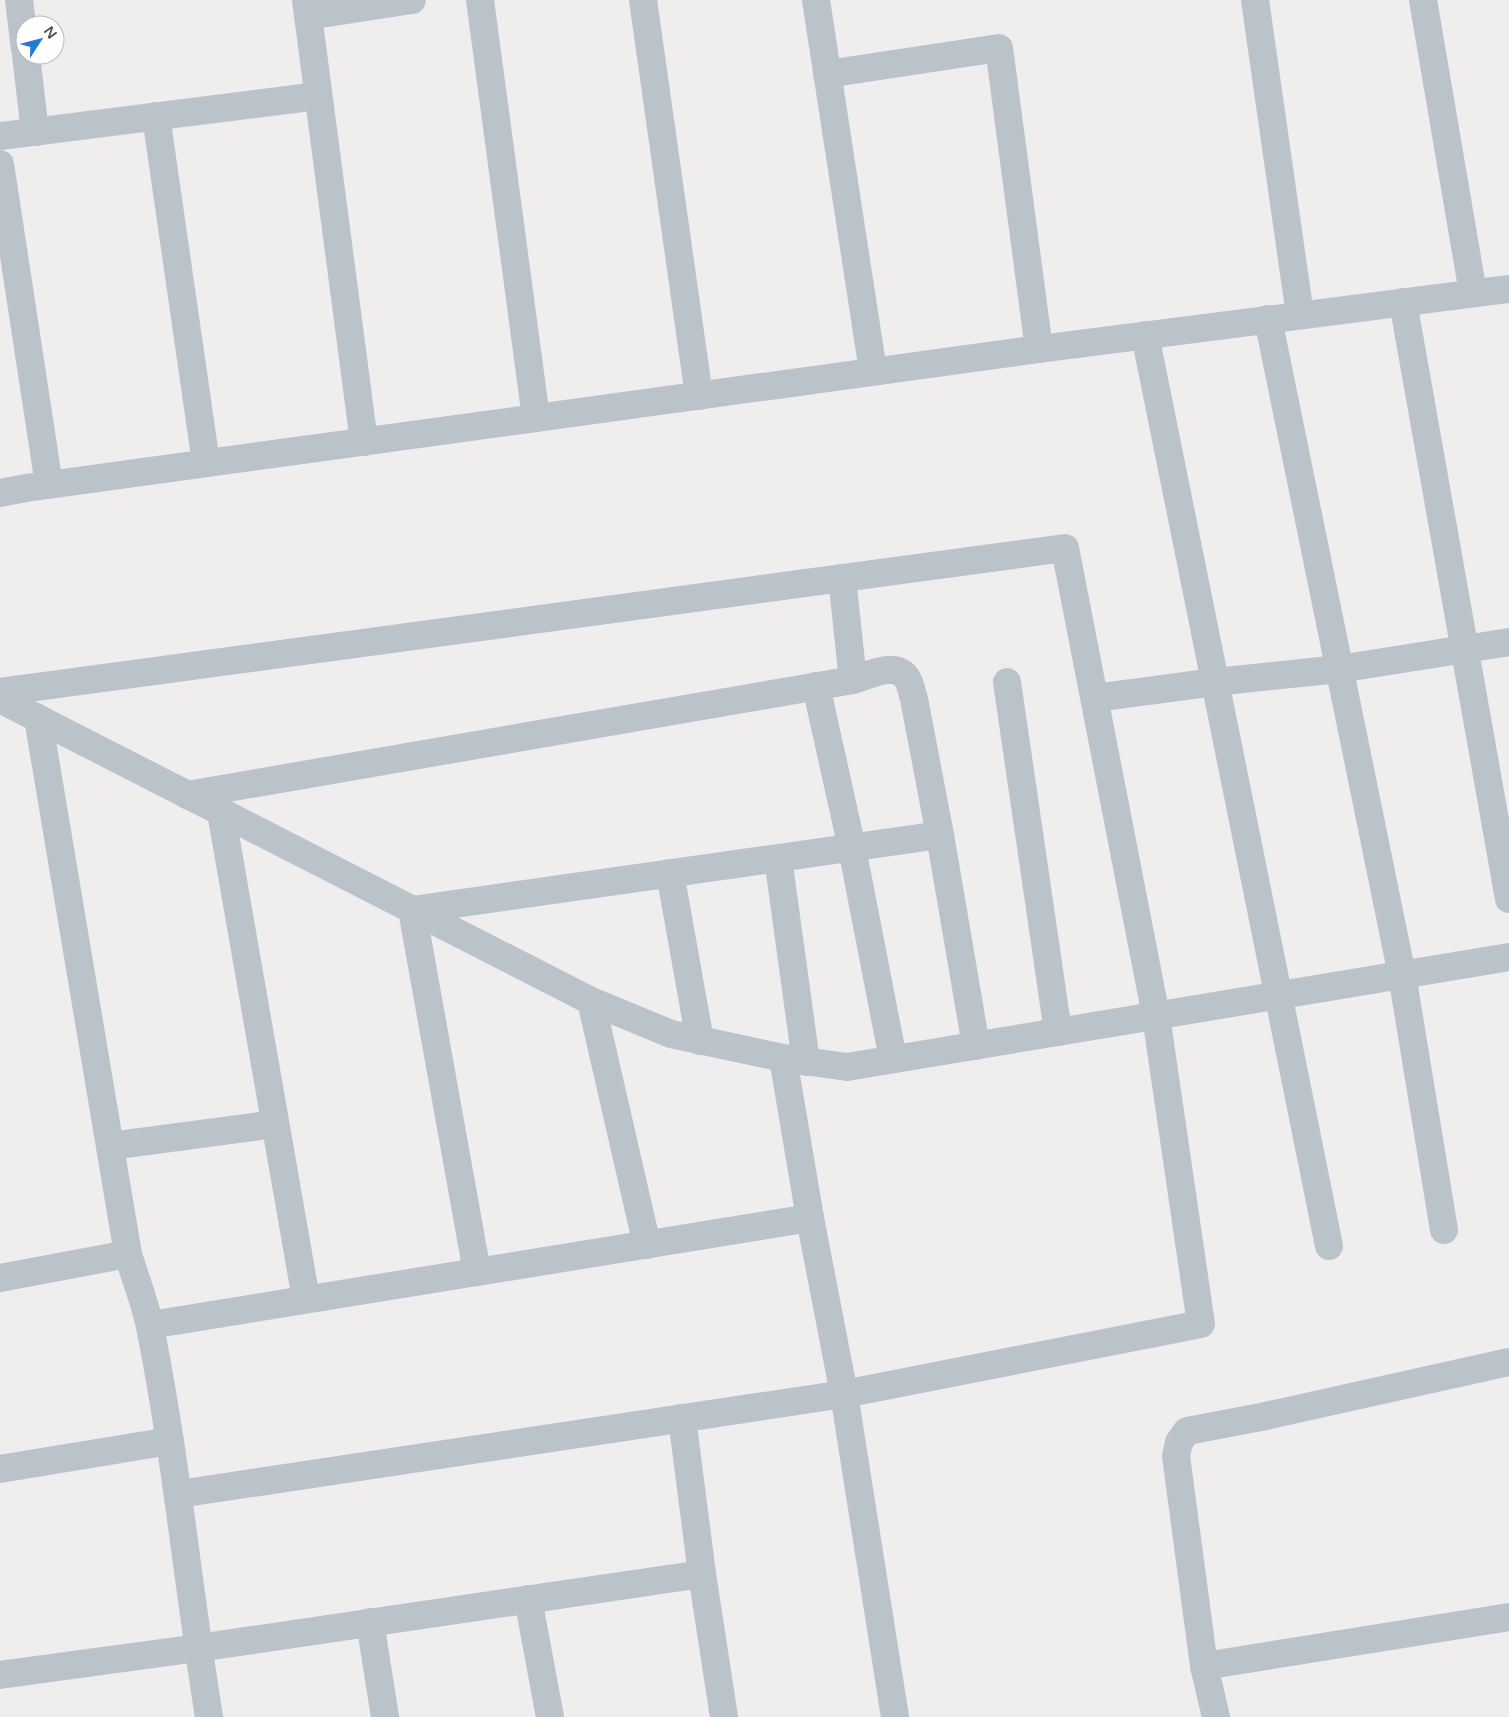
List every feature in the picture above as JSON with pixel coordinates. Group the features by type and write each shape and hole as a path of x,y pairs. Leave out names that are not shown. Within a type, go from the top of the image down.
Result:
{"street":[{"path":"19,0 21,15"},
{"path":"364,442 307,8 412,0"},
{"path":"480,0 536,418"},
{"path":"643,0 700,396"},
{"path":"816,0 873,371"},
{"path":"1255,0 1300,315"},
{"path":"1423,0 1473,293"},
{"path":"827,74 999,48 1039,349"},
{"path":"27,65 35,132"},
{"path":"0,136 318,96"},
{"path":"156,116 206,464"},
{"path":"0,164 49,485"},
{"path":"0,493 873,371 1509,288"},
{"path":"1403,302 1509,899"},
{"path":"1268,320 1402,975 1444,1230"},
{"path":"1145,335 1329,1246"},
{"path":"0,692 1065,548 1156,1016 1201,1324 844,1394 178,1494"},
{"path":"842,578 853,680"},
{"path":"1095,698 1215,682 1339,669 1509,642"},
{"path":"187,795 853,680 892,669 900,670 908,679 914,700 940,835 976,1046"},
{"path":"1007,682 1058,1032"},
{"path":"816,686 852,848 892,1059"},
{"path":"0,699 591,1001 671,1034 795,1060 847,1067 1509,957"},
{"path":"38,718 128,1254 150,1325 170,1441 209,1717"},
{"path":"221,812 306,1299"},
{"path":"412,910 940,835"},
{"path":"778,858 810,1218 844,1394 895,1717"},
{"path":"670,873 700,1041"},
{"path":"412,910 477,1272"},
{"path":"591,1001 647,1245"},
{"path":"110,1146 275,1124"},
{"path":"150,1325 810,1218"},
{"path":"0,1278 128,1254"},
{"path":"1216,1717 1204,1666 1176,1456 1179,1442 1187,1430 1261,1417 1509,1362"},
{"path":"682,1418 702,1574 724,1717"},
{"path":"0,1469 170,1441"},
{"path":"0,1675 702,1574"},
{"path":"528,1599 550,1717"},
{"path":"1204,1666 1509,1617"},
{"path":"370,1622 385,1717"}]}
